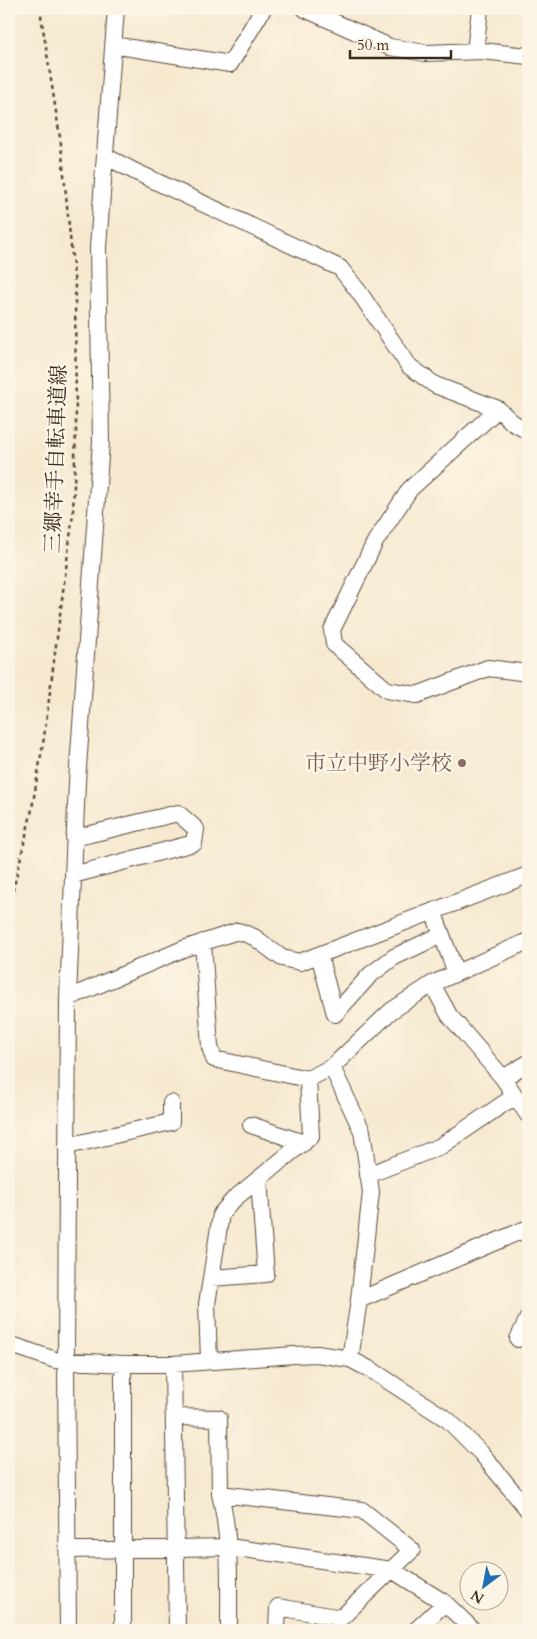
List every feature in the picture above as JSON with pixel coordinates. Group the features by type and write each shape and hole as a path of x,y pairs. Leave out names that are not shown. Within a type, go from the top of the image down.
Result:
{"street":[{"path":"68,1630 66,1360 68,998 74,838 84,666 101,442 98,247 116,9"},
{"path":"113,45 230,64 263,9"},
{"path":"305,9 390,47 426,53 475,51 528,56"},
{"path":"475,51 480,9"},
{"path":"105,156 340,268 359,292 409,366 420,376 434,385 498,409 513,423 528,431"},
{"path":"498,409 410,490 375,542 332,630 334,644 388,690 417,695 488,668 528,673"},
{"path":"73,875 194,842 196,829 178,813 74,838"},
{"path":"68,998 203,942 238,930 254,936 282,958 300,962 528,874"},
{"path":"433,911 456,973"},
{"path":"320,955 336,1014 370,975 394,957 441,934"},
{"path":"203,942 210,1047 214,1059 308,1079 332,1067 391,1012 432,984 528,941"},
{"path":"432,984 449,1015 503,1078 528,1115"},
{"path":"503,1078 528,1063"},
{"path":"332,1067 362,1132 371,1192 360,1300 350,1359"},
{"path":"209,1361 207,1304 221,1214 234,1199 312,1136 308,1079"},
{"path":"368,1175 441,1146 515,1096"},
{"path":"68,1146 171,1122 171,1104"},
{"path":"251,1125 304,1143"},
{"path":"211,1278 266,1274 259,1180"},
{"path":"360,1300 528,1228"},
{"path":"518,1339 528,1318"},
{"path":"9,1344 55,1360 123,1364 174,1364 317,1354 350,1359 373,1371 448,1420 480,1452 528,1510"},
{"path":"123,1364 123,1630"},
{"path":"174,1364 177,1630"},
{"path":"175,1417 219,1418 220,1494 226,1519 229,1548 230,1630"},
{"path":"220,1494 362,1510 412,1550 341,1618 278,1607 277,1630"},
{"path":"68,1550 229,1548 392,1570 445,1603 473,1630"},
{"path":"416,1630 445,1603"}],"path":[{"name":"三郷幸手自転車道線","path":"9,907 31,814 44,738 72,514 76,430 75,287 60,144 40,9"}],"place":[{"name":"市立中野小学校","path":"462,763"}]}
